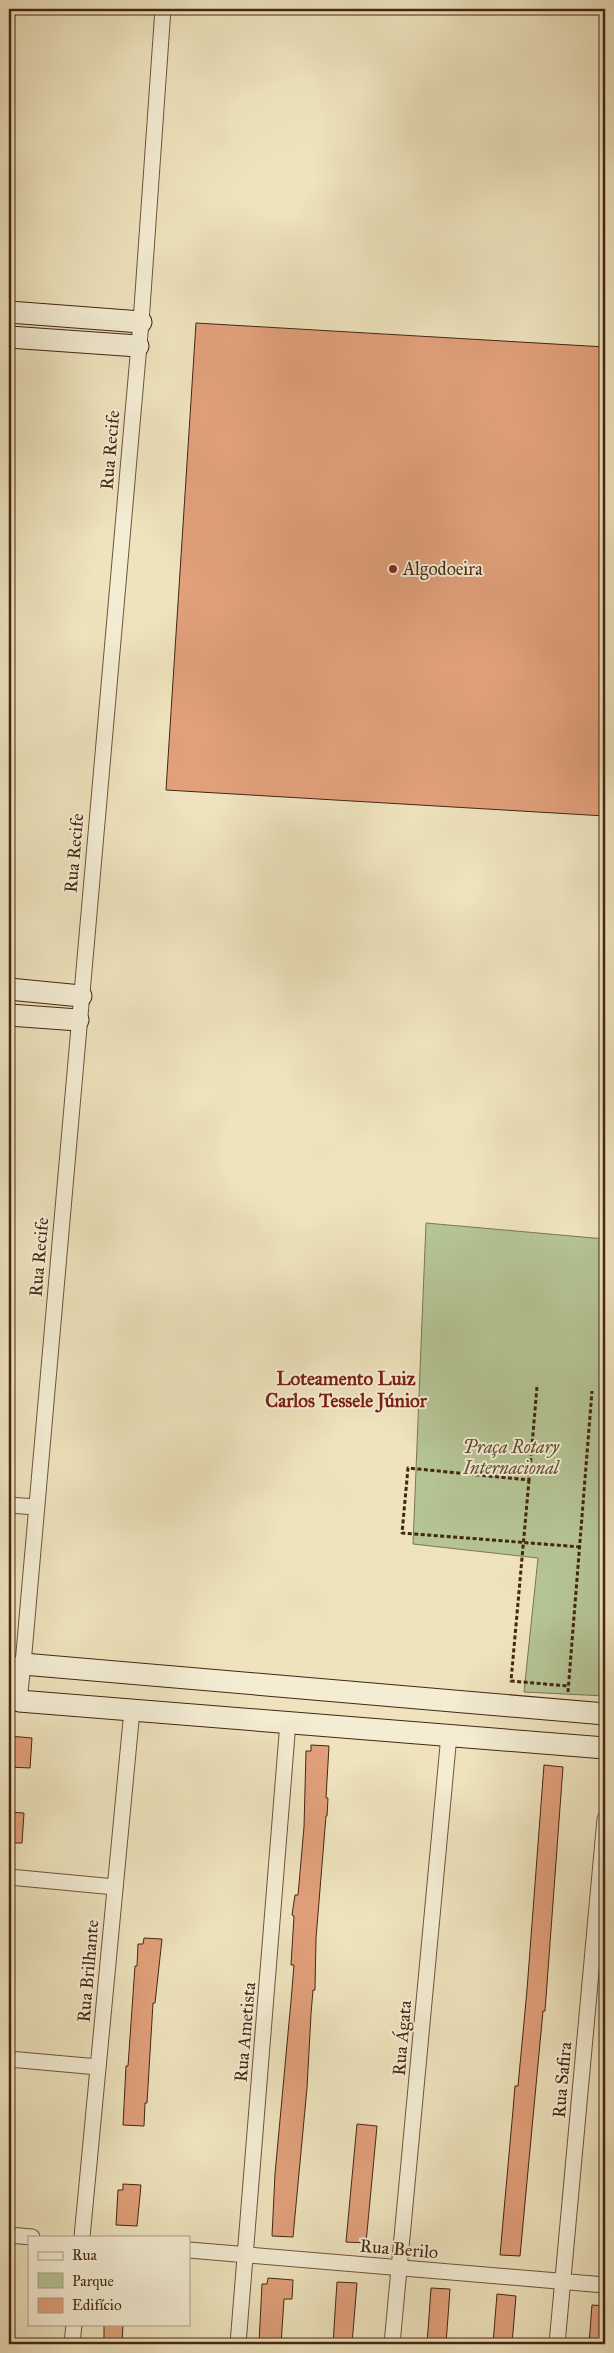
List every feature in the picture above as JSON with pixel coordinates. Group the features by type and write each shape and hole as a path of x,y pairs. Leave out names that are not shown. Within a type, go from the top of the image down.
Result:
{"street":[{"name":"Rua Recife","path":"14,1700 24,1664 78,1020 141,322 163,9"},
{"path":"9,312 141,322"},
{"path":"9,337 138,346"},
{"path":"9,989 81,996"},
{"path":"9,1015 78,1020"},
{"path":"9,1505 36,1507"},
{"path":"24,1664 605,1714"},
{"path":"14,1700 605,1748"},
{"name":"Rua Brilhante","path":"82,2236 132,1710"},
{"name":"Rua Ametista","path":"238,2344 288,1722"},
{"name":"Rua Ágata","path":"392,2344 449,1735"},
{"name":"Rua Safira","path":"557,2344 605,1820"},
{"path":"9,1877 115,1887"},
{"path":"9,2059 98,2067"},
{"path":"9,2235 28,2237"},
{"name":"Rua Berilo","path":"190,2250 605,2285"},
{"path":"72,2344 74,2326"}],"path":[{"path":"536,1387 511,1682 568,1686"},
{"path":"567,1710 592,1391"},
{"path":"529,1480 408,1468 402,1533 581,1547"}],"green space":[{"name":"Praça Rotary Internacional","path":"426,1223 605,1239 605,1696 524,1692 538,1558 413,1544"}],"building":[{"name":"Algodoeira","path":"196,323 605,347 605,816 166,790"},
{"path":"9,1736 32,1738 30,1768 9,1767"},
{"path":"311,1745 329,1746 326,1798 328,1798 327,1816 316,1938 315,1990 313,1990 307,2088 293,2237 272,2236 275,2174 294,1965 291,1965 294,1916 292,1915 295,1895 298,1895 304,1827 306,1751 311,1751"},
{"path":"544,1765 563,1767 545,2011 543,2011 520,2256 500,2255 515,2086 518,2086 527,1990"},
{"path":"9,1812 24,1813 22,1843 9,1843"},
{"path":"144,1938 162,1939 155,2003 153,2003 147,2103 145,2103 144,2126 123,2125 135,1966 137,1966 138,1944 143,1944"},
{"path":"357,2124 377,2126 366,2243 346,2242"},
{"path":"123,2184 141,2185 137,2226 116,2225 118,2190 123,2190"},
{"path":"268,2278 293,2280 292,2299 284,2299 281,2344 259,2344 262,2284 267,2284"},
{"path":"337,2282 357,2283 352,2344 333,2344"},
{"path":"431,2288 450,2289 446,2344 427,2344"},
{"path":"497,2294 516,2296 512,2344 493,2344"},
{"path":"592,2305 605,2306 605,2344 589,2344"},
{"path":"104,2326 123,2326 122,2344 104,2344"}],"place":[{"name":"Algodoeira","path":"393,569"}],"district":[{"name":"Loteamento Luiz Carlos Tessele Júnior","path":"346,1389"}]}
